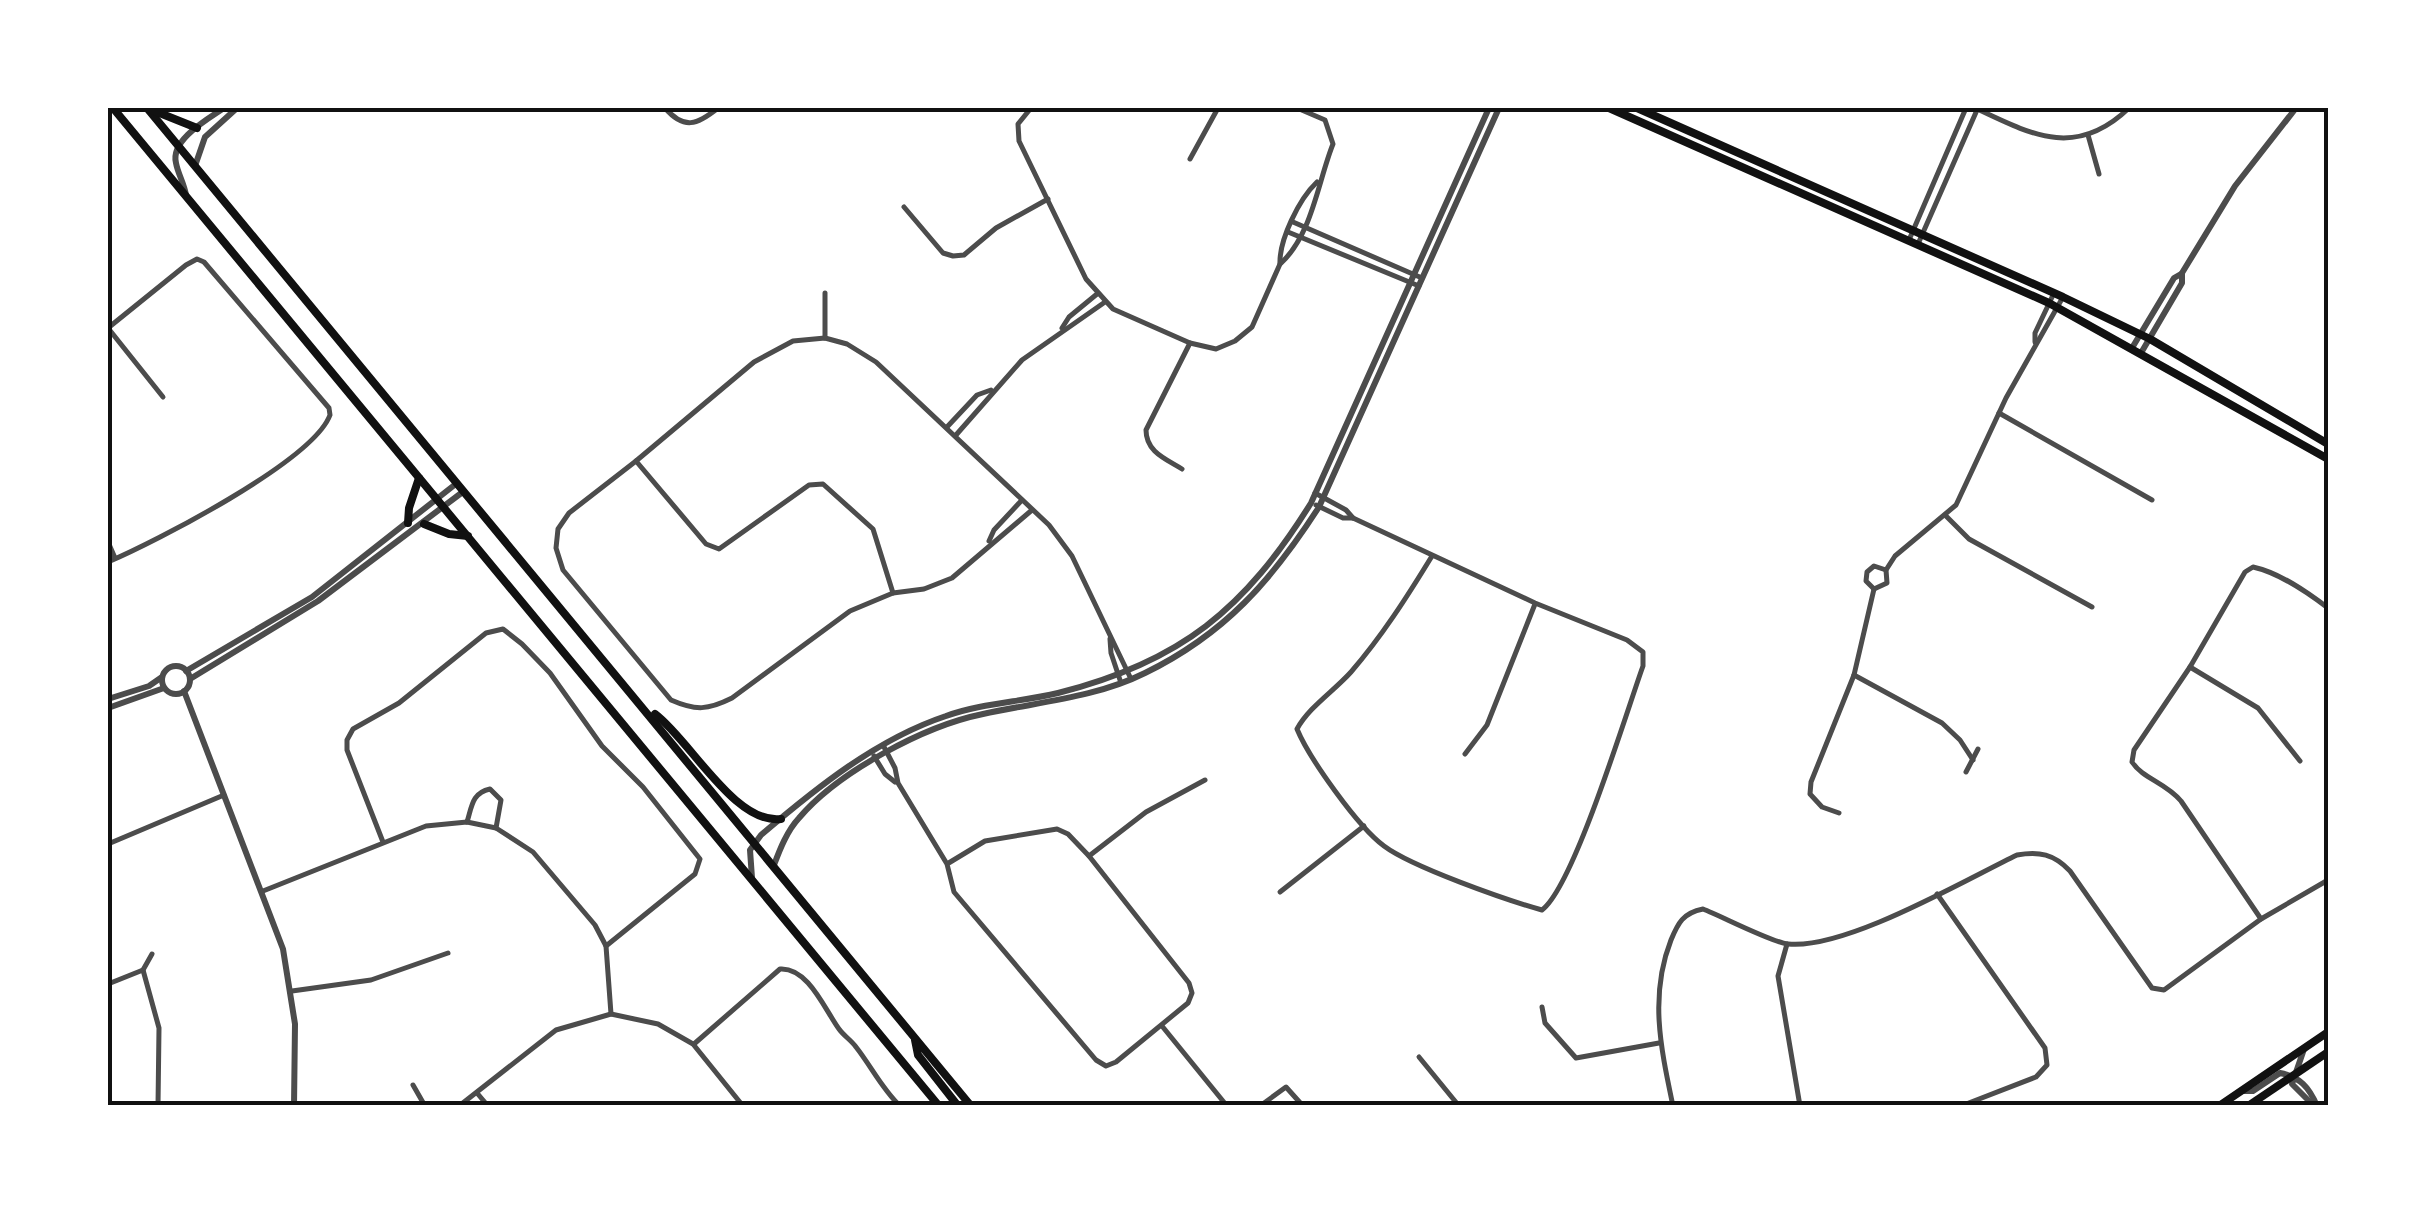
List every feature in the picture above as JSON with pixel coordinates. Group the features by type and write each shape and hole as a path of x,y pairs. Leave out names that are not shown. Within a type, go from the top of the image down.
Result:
{"main road":[{"path":"114,108 939,1106"},
{"path":"147,108 197,128"},
{"path":"147,108 644,705 971,1106"},
{"path":"1609,108 2054,306 2328,459"},
{"path":"1637,108 2140,334 2328,444"},
{"path":"408,522 420,478"},
{"path":"424,524 449,534 468,536"},
{"path":"644,705 671,726 744,808 767,820 781,819"},
{"path":"2220,1106 2328,1032"},
{"path":"914,1035 918,1054 958,1106"},
{"path":"2248,1106 2328,1052"}],"street":[{"path":"187,196 175,160 178,146 224,108"},
{"path":"195,166 205,137 237,108"},
{"path":"665,108 688,125 699,123 718,108"},
{"path":"1031,108 1018,124 1019,142 1097,294 1113,310 1190,343 1216,349 1235,341 1252,326 1317,196 1318,180 1333,144 1330,127 1324,120 1297,108"},
{"path":"1190,159 1218,108"},
{"path":"1320,495 1411,278 1490,108"},
{"path":"752,880 750,850 754,842 885,748 948,715 1130,675 1197,634 1246,592 1315,505 1498,108"},
{"path":"1914,242 1966,108"},
{"path":"1918,232 1976,108 2040,136 2062,138 2088,136 2129,108"},
{"path":"2132,348 2234,186 2296,108"},
{"path":"2088,136 2100,174"},
{"path":"1280,264 1279,252 1288,232 1307,192 1318,180"},
{"path":"904,207 943,253 954,256 964,255 996,228 1048,200"},
{"path":"1293,222 1420,282"},
{"path":"1288,232 1411,278"},
{"path":"108,542 111,560 172,533 265,477 322,430 330,415 329,408 297,369 204,262 197,260 108,328 163,396"},
{"path":"2141,353 2182,283 2182,273"},
{"path":"825,294 825,338"},
{"path":"956,435 1022,360 1097,294"},
{"path":"1874,589 1887,584 1886,570 1895,556 1956,505 2059,295"},
{"path":"1060,330 1076,324 1105,302"},
{"path":"1032,510 952,578 924,589 893,593 850,611 732,698 711,709 692,710 671,700 562,570 556,548 558,530 569,513 754,362 793,341 825,338 847,344 876,362 1032,510 1072,556 1130,675"},
{"path":"1182,469 1152,450 1146,430 1190,343"},
{"path":"947,427 978,396 994,389"},
{"path":"2000,413 2152,500"},
{"path":"636,461 706,544 719,548 809,485 823,484 873,529 893,593"},
{"path":"293,1105 297,1051 292,991 283,949 263,891 180,692 188,675 312,596 458,483"},
{"path":"188,675 318,601 464,491"},
{"path":"1320,495 1353,518 1535,603 1627,640 1642,652 1643,666 1586,827 1551,903 1542,910 1410,860 1384,846 1364,826 1303,744 1297,728 1390,624 1432,556"},
{"path":"988,544 994,530 1022,500"},
{"path":"1315,505 1343,518 1353,518"},
{"path":"1946,516 1969,539 2092,608"},
{"path":"1874,589 1866,581 1867,572 1874,566 1886,570"},
{"path":"2260,919 2181,801 2169,787 2138,771 2132,762 2134,750 2190,667 2245,572 2253,567 2310,594 2328,608"},
{"path":"1839,813 1822,807 1810,794 1811,782 1854,675 1874,589"},
{"path":"1465,754 1487,725 1535,603"},
{"path":"383,842 346,740 353,729 399,703 486,633 503,630 550,673 602,746 643,787 700,859 695,874 606,946"},
{"path":"1110,636 1120,678"},
{"path":"108,699 149,686 174,666 188,675"},
{"path":"2190,667 2258,708 2300,760"},
{"path":"1854,675 1942,724 1960,740 1972,760"},
{"path":"162,677 164,688"},
{"path":"108,708 164,688 180,692"},
{"path":"885,748 898,784 947,864 954,892 1096,1060 1106,1066 1116,1062 1188,1002 1192,993 1190,983 1068,834 1057,828 985,841 947,864"},
{"path":"1966,772 1978,749"},
{"path":"873,755 885,774 898,784"},
{"path":"774,865 800,816 873,755"},
{"path":"1089,856 1146,812 1205,780"},
{"path":"468,822 474,798 490,789 502,800 496,828"},
{"path":"108,844 224,796"},
{"path":"263,891 426,826 468,822 496,828 532,852 595,925 606,946 611,1014"},
{"path":"1280,892 1364,826"},
{"path":"1673,1106 1660,1042 1657,998 1662,962 1678,922 1691,912 1702,909 1787,944 1835,938 1876,924 2016,855 2038,851 2070,871 2152,988 2164,990 2260,919 2328,880"},
{"path":"1937,894 2045,1048 2047,1065 2036,1077 1962,1106"},
{"path":"1787,944 1778,976 1800,1106"},
{"path":"292,991 371,980 448,953"},
{"path":"108,984 143,970 152,954"},
{"path":"694,1044 780,969 787,968 798,973 830,1012 838,1028 900,1106"},
{"path":"143,970 159,1028 158,1106"},
{"path":"1542,1007 1545,1022 1576,1058 1660,1042"},
{"path":"459,1106 556,1030 611,1014 658,1024 694,1044 743,1106"},
{"path":"1162,1026 1228,1106"},
{"path":"2304,1049 2292,1084 2315,1106"},
{"path":"1419,1057 1458,1106"},
{"path":"2240,1091 2253,1091 2280,1074 2293,1076"},
{"path":"413,1085 426,1106"},
{"path":"1260,1106 1286,1087 1302,1106"},
{"path":"477,1093 488,1106"}]}
